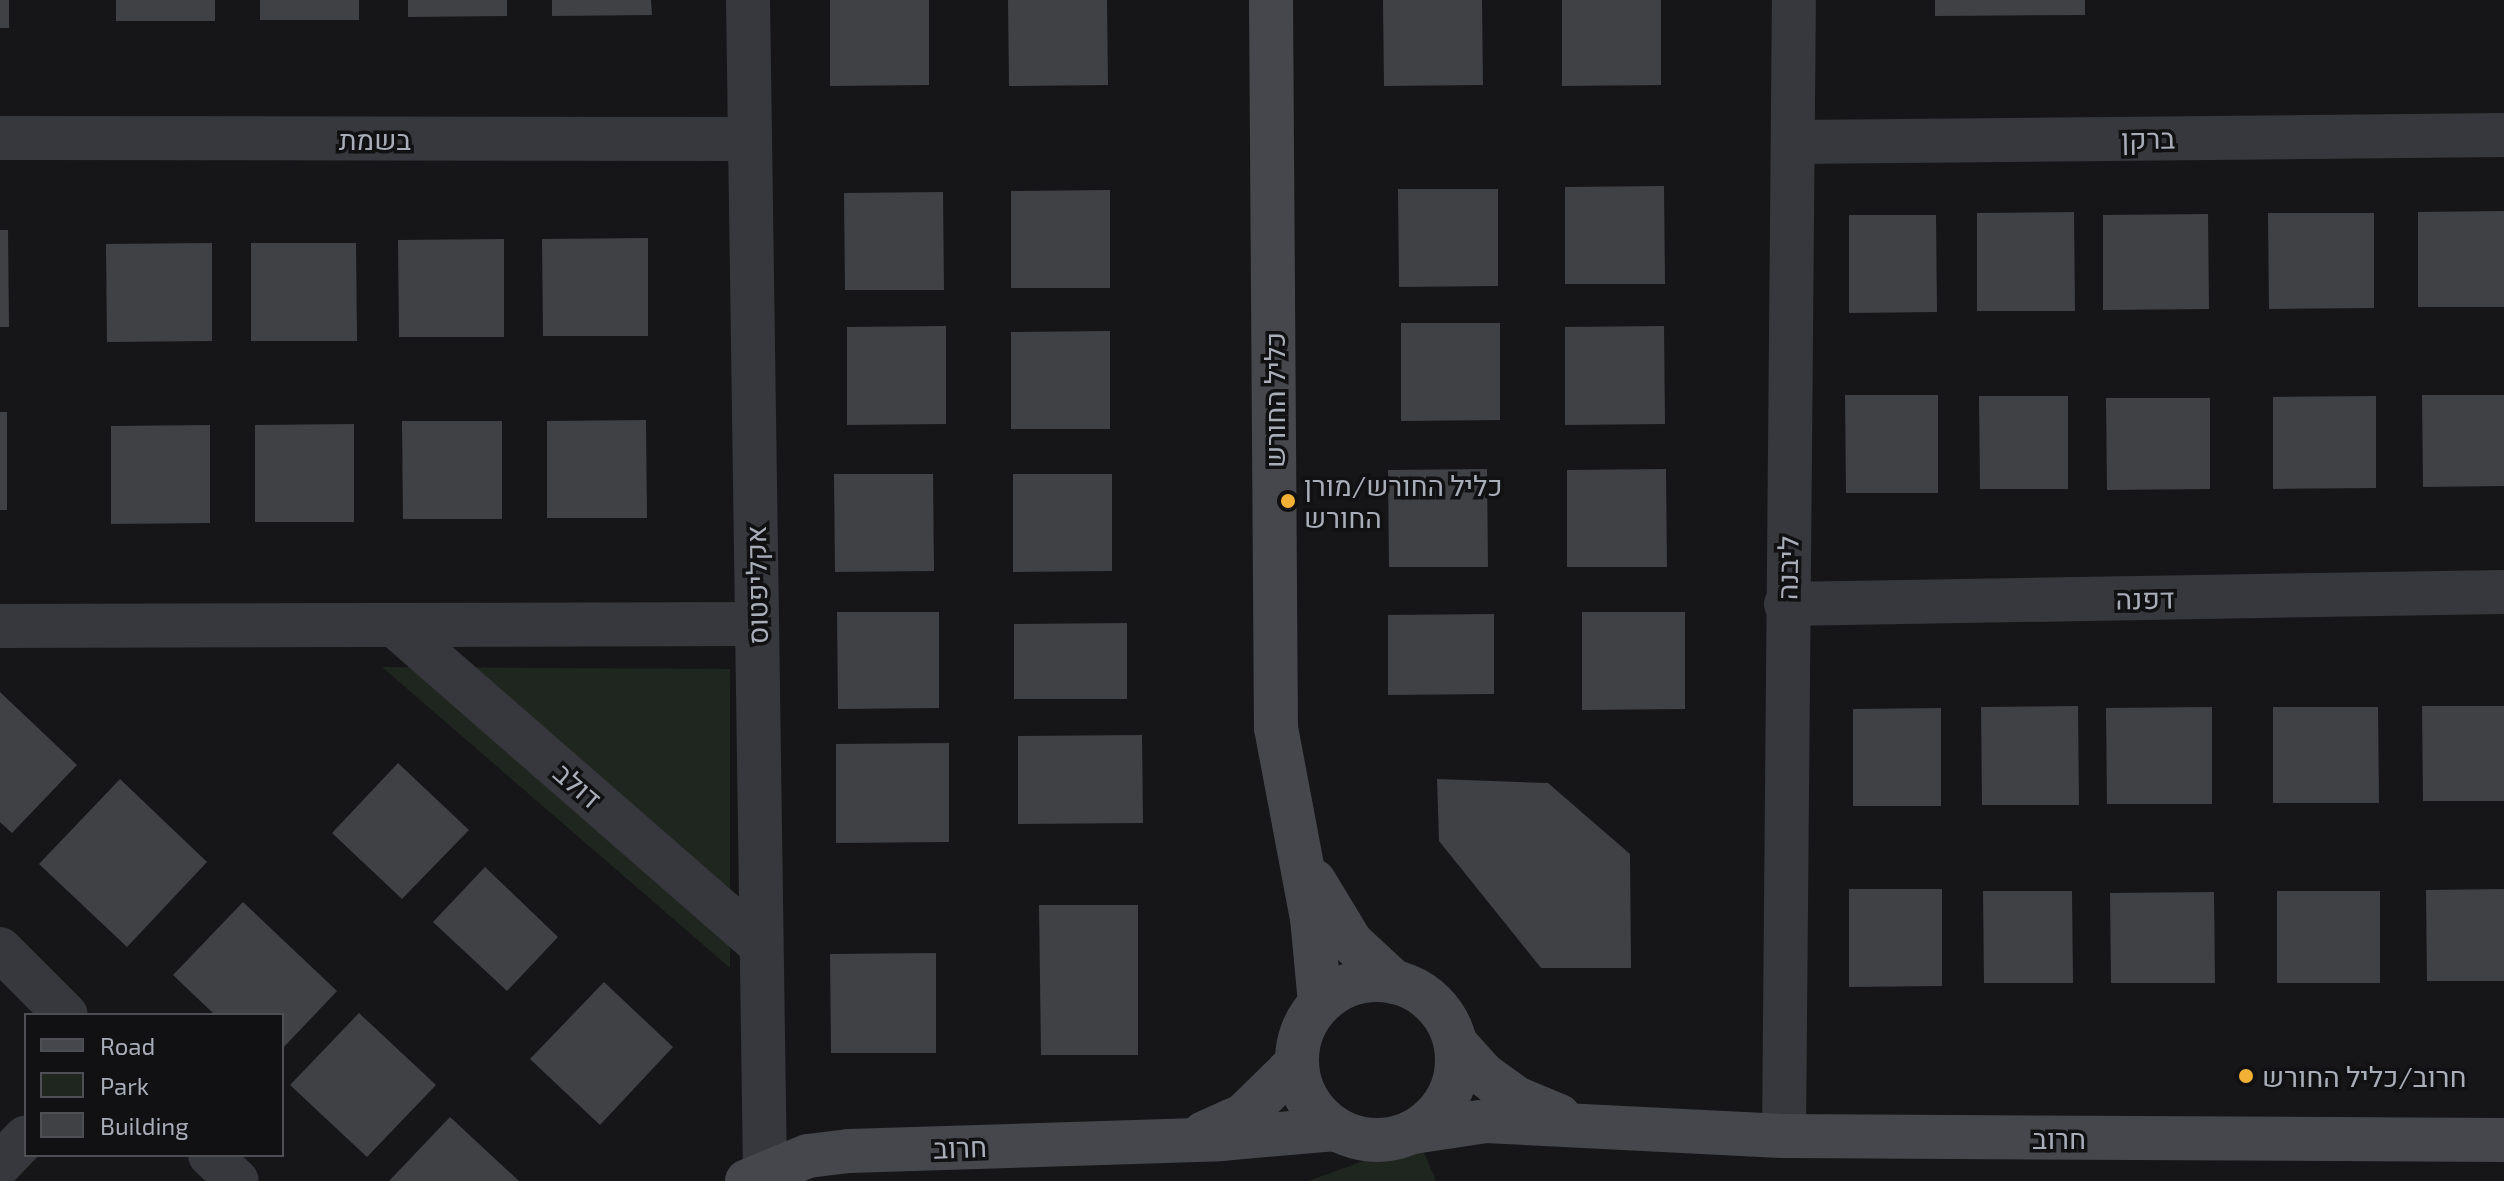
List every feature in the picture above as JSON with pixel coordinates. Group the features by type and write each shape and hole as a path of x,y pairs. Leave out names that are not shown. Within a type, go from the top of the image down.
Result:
{"street":[{"name":"אקליפטוס","path":"748,0 761,945 756,1175"},
{"name":"כליל החורש","path":"1271,0 1276,728 1298,846 1320,1003"},
{"name":"ליבנה","path":"1784,1136 1786,604 1794,0"},
{"name":"ברקן","path":"1793,142 2504,135"},
{"name":"בשמת","path":"0,138 750,139"},
{"name":"דפנה","path":"1786,604 2504,592"},
{"path":"0,626 757,624"},
{"name":"דולב","path":"394,625 761,945"},
{"name":"כליל החורש","path":"1298,846 1351,942 1394,982"},
{"path":"0,949 64,1013"},
{"path":"1394,982 1434,1004 1456,1044 1457,1070 1449,1095 1434,1117 1413,1132 1361,1139 1336,1129 1316,1112 1302,1090 1297,1063 1298,1042 1320,1003 1354,983 1394,982"},
{"name":"חרוב","path":"1456,1044 1483,1074 1516,1098 1615,1131"},
{"name":"חרוב","path":"1178,1141 1244,1115 1297,1063"},
{"name":"חרוב","path":"1413,1132 1486,1121 1615,1131 1784,1136 2504,1140"},
{"name":"חרוב","path":"756,1175 849,1151 1178,1141 1336,1129"},
{"path":"0,1164 24,1139"},
{"path":"212,1157 237,1181"}],"green space":[{"path":"382,667 730,669 730,968"},
{"path":"1419,1141 1436,1181 1308,1181"}],"building":[{"path":"0,0 9,0 9,28 0,28"},
{"path":"116,0 215,0 215,21 116,21"},
{"path":"260,0 359,0 359,20 260,20"},
{"path":"408,0 507,0 507,16 408,17"},
{"path":"552,0 651,0 652,15 552,16"},
{"path":"830,0 929,0 929,85 830,86"},
{"path":"1008,0 1107,0 1108,85 1009,86"},
{"path":"1383,0 1482,0 1483,85 1384,86"},
{"path":"1562,0 1661,0 1661,85 1562,86"},
{"path":"1935,0 2085,0 2085,15 1935,16"},
{"path":"1664,186 1665,284 1565,284 1565,187"},
{"path":"1398,189 1498,189 1498,286 1399,287"},
{"path":"1110,190 1110,288 1011,288 1011,191"},
{"path":"943,192 944,290 845,290 844,193"},
{"path":"2504,211 2504,307 2418,307 2418,212"},
{"path":"2074,212 2075,311 1977,311 1977,213"},
{"path":"2268,213 2374,213 2374,308 2269,309"},
{"path":"2208,214 2209,309 2103,310 2103,215"},
{"path":"1849,215 1936,215 1937,312 1849,313"},
{"path":"0,230 8,230 9,327 0,327"},
{"path":"648,238 648,336 543,336 542,239"},
{"path":"504,239 504,337 399,337 398,240"},
{"path":"212,243 212,341 107,342 106,244"},
{"path":"251,243 356,243 357,341 251,341"},
{"path":"1401,323 1500,323 1500,420 1401,421"},
{"path":"946,326 946,424 847,425 847,327"},
{"path":"1664,326 1665,424 1565,425 1565,327"},
{"path":"1110,331 1110,429 1011,429 1011,332"},
{"path":"1845,395 1938,395 1938,493 1846,493"},
{"path":"2422,395 2504,395 2504,486 2423,487"},
{"path":"1979,396 2068,396 2068,489 1980,489"},
{"path":"2376,396 2376,488 2273,489 2273,397"},
{"path":"2106,398 2210,398 2210,489 2107,490"},
{"path":"0,412 7,412 7,510 0,510"},
{"path":"646,420 647,518 547,518 547,421"},
{"path":"402,421 502,421 502,519 403,519"},
{"path":"354,424 354,522 255,522 255,425"},
{"path":"210,425 210,523 111,524 111,426"},
{"path":"1487,469 1488,567 1389,567 1388,470"},
{"path":"1666,469 1667,567 1567,567 1567,470"},
{"path":"834,474 933,474 934,571 835,572"},
{"path":"1013,474 1112,474 1112,571 1013,572"},
{"path":"837,612 939,612 939,708 838,709"},
{"path":"1582,612 1685,612 1685,709 1582,710"},
{"path":"1494,614 1494,694 1388,695 1388,615"},
{"path":"1127,623 1127,699 1014,699 1014,624"},
{"path":"0,692 77,765 12,833 0,822"},
{"path":"2078,706 2079,805 1982,805 1981,707"},
{"path":"2422,706 2504,706 2504,801 2423,801"},
{"path":"2212,707 2212,804 2107,804 2106,708"},
{"path":"2273,707 2378,707 2379,803 2273,803"},
{"path":"1941,708 1941,806 1853,806 1853,709"},
{"path":"1142,735 1143,823 1018,824 1018,736"},
{"path":"949,743 949,842 836,843 836,744"},
{"path":"398,763 469,830 402,899 332,833"},
{"path":"120,779 207,862 127,947 39,864"},
{"path":"1437,779 1548,783 1630,854 1631,968 1541,968 1439,841"},
{"path":"485,867 558,937 507,991 433,922"},
{"path":"1849,889 1942,889 1942,986 1849,987"},
{"path":"2504,889 2504,981 2427,981 2426,890"},
{"path":"1983,891 2072,891 2073,983 1984,983"},
{"path":"2277,891 2380,891 2380,983 2277,983"},
{"path":"2214,892 2215,983 2111,983 2110,893"},
{"path":"243,902 337,991 284,1047 284,1013 213,1013 173,975"},
{"path":"1039,905 1138,905 1138,1055 1041,1055"},
{"path":"936,953 936,1053 831,1053 830,954"},
{"path":"604,982 673,1047 600,1125 530,1059"},
{"path":"359,1013 436,1085 367,1157 290,1085"},
{"path":"450,1117 519,1181 389,1181"}],"place":[{"name":"כליל החורש/מורן החורש","path":"1288,501"},
{"name":"חרוב/כליל החורש","path":"2246,1076"}]}
